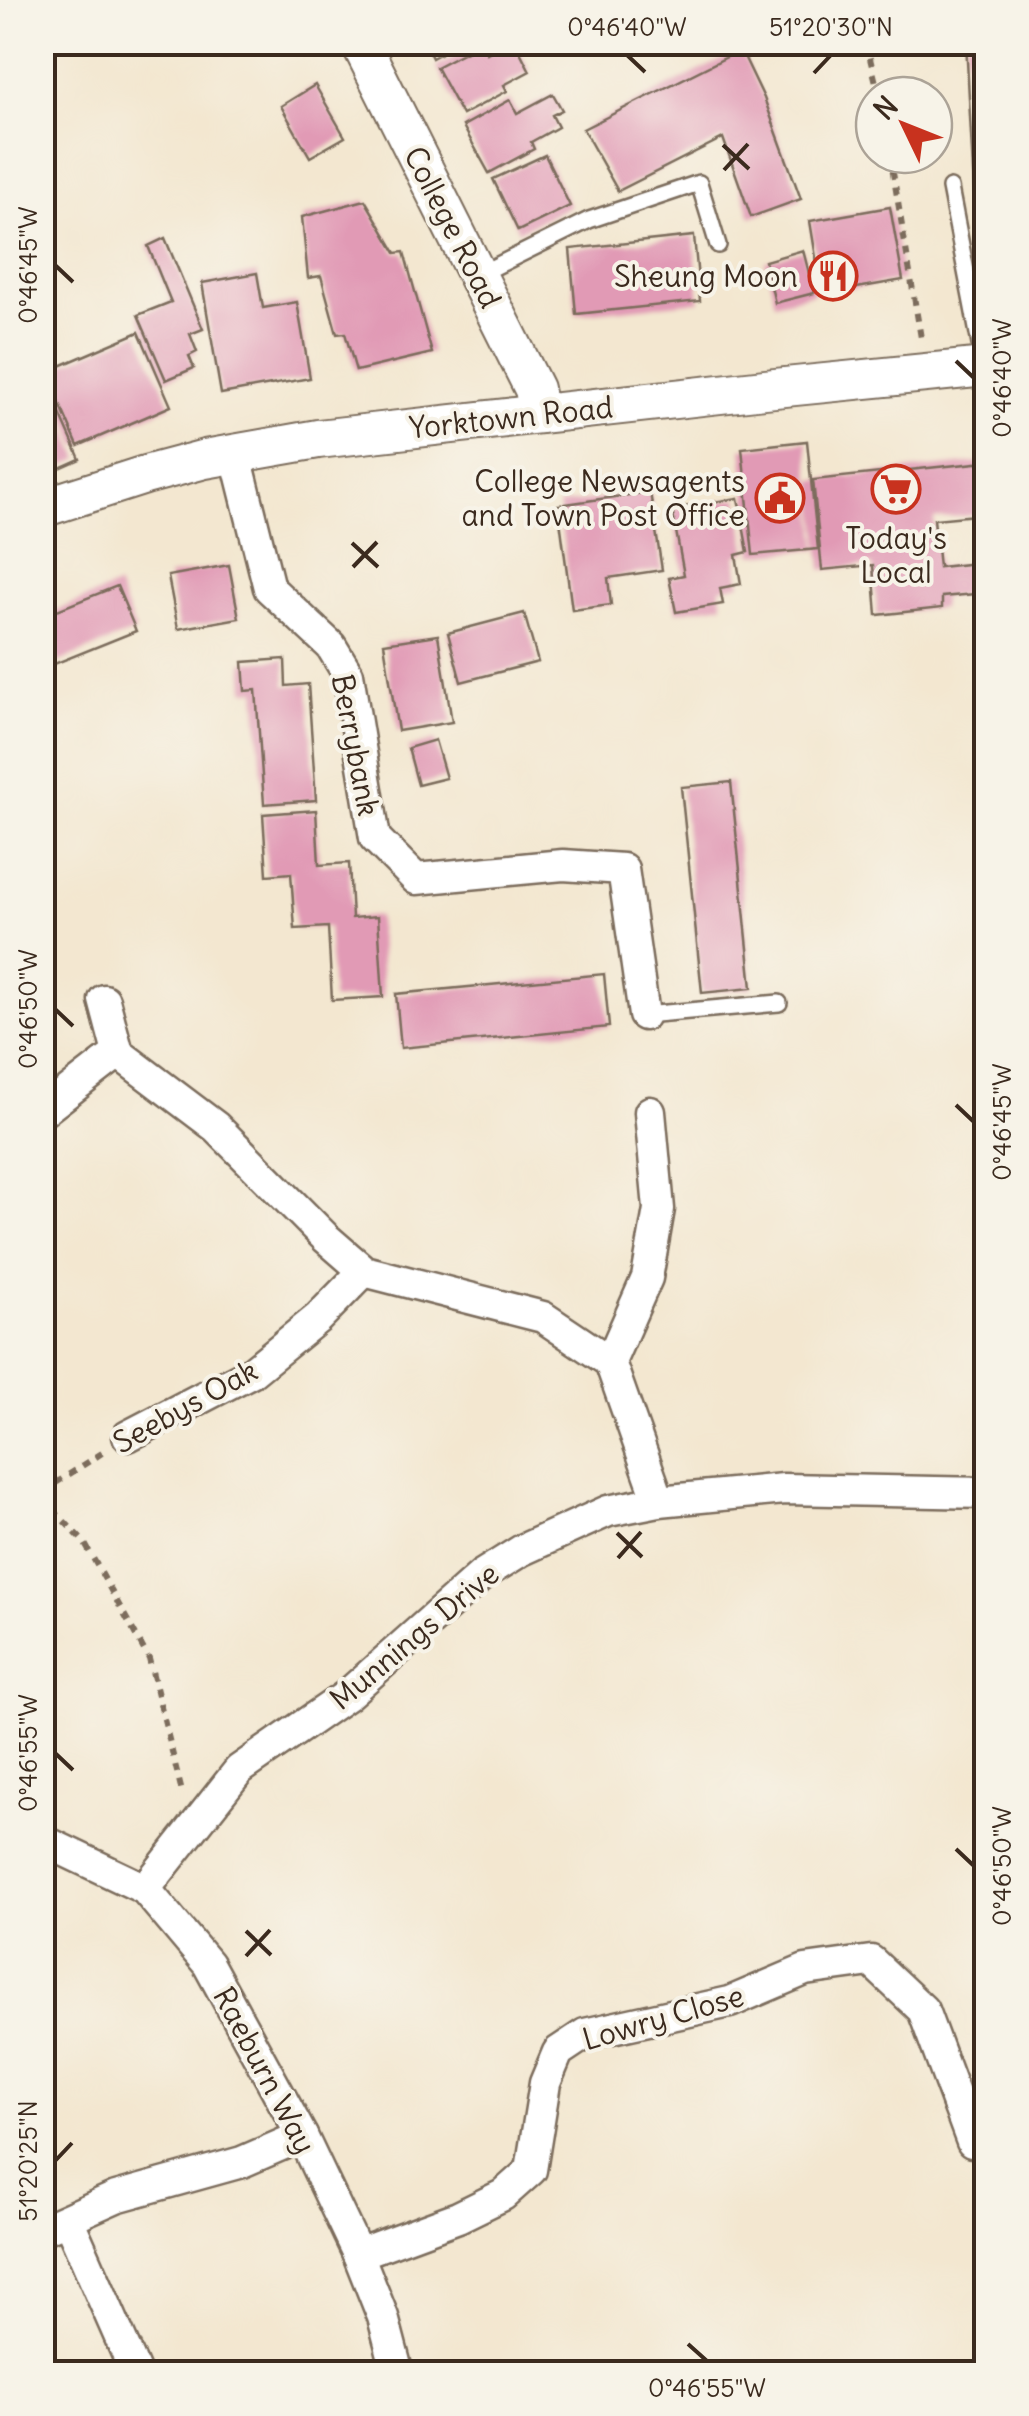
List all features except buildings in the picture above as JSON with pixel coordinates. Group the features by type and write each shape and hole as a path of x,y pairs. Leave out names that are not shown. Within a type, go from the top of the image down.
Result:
{"street":[{"name":"College Road","path":"360,42 534,388 539,414"},
{"name":"Yorktown Road","path":"42,508 234,452 318,439 985,367"},
{"name":"Berrybank","path":"234,452 269,588 331,646 348,674 374,838 416,878 564,864 623,868 644,1015"},
{"path":"104,1000 118,1053 216,1127 364,1271 543,1317 610,1362 659,1501"},
{"path":"42,1112 118,1053"},
{"path":"610,1362 647,1278 660,1209 650,1112"},
{"name":"Seebys Oak","path":"128,1436 253,1371 318,1318 364,1271"},
{"name":"Munnings Drive","path":"146,1889 239,1770 347,1695 482,1575 522,1550 608,1512 659,1501 784,1489 986,1492"},
{"name":"Raeburn Way","path":"42,1840 146,1889 208,1964 302,2136 358,2254 383,2317 398,2374"},
{"name":"Lowry Close","path":"358,2254 503,2195 531,2170 545,2083 558,2052 585,2034 730,2002 806,1970 870,1961 923,2010 972,2142"},
{"path":"136,2374 55,2224 116,2198 242,2162 302,2136"}],"lane":[{"path":"478,275 589,220 699,183 718,244"},
{"path":"950,188 985,367"},
{"path":"644,1015 779,1003"}],"path":[{"path":"866,42 874,75"},
{"path":"893,175 925,374"},
{"name":"Seebys Oak","path":"42,1495 128,1436"},
{"path":"42,1495 84,1542 149,1660 185,1803"}],"place":[{"name":"Sheung Moon","path":"833,276"},
{"name":"Today's Local","path":"896,489"},
{"name":"College Newsagents and Town Post Office","path":"780,498"}]}
